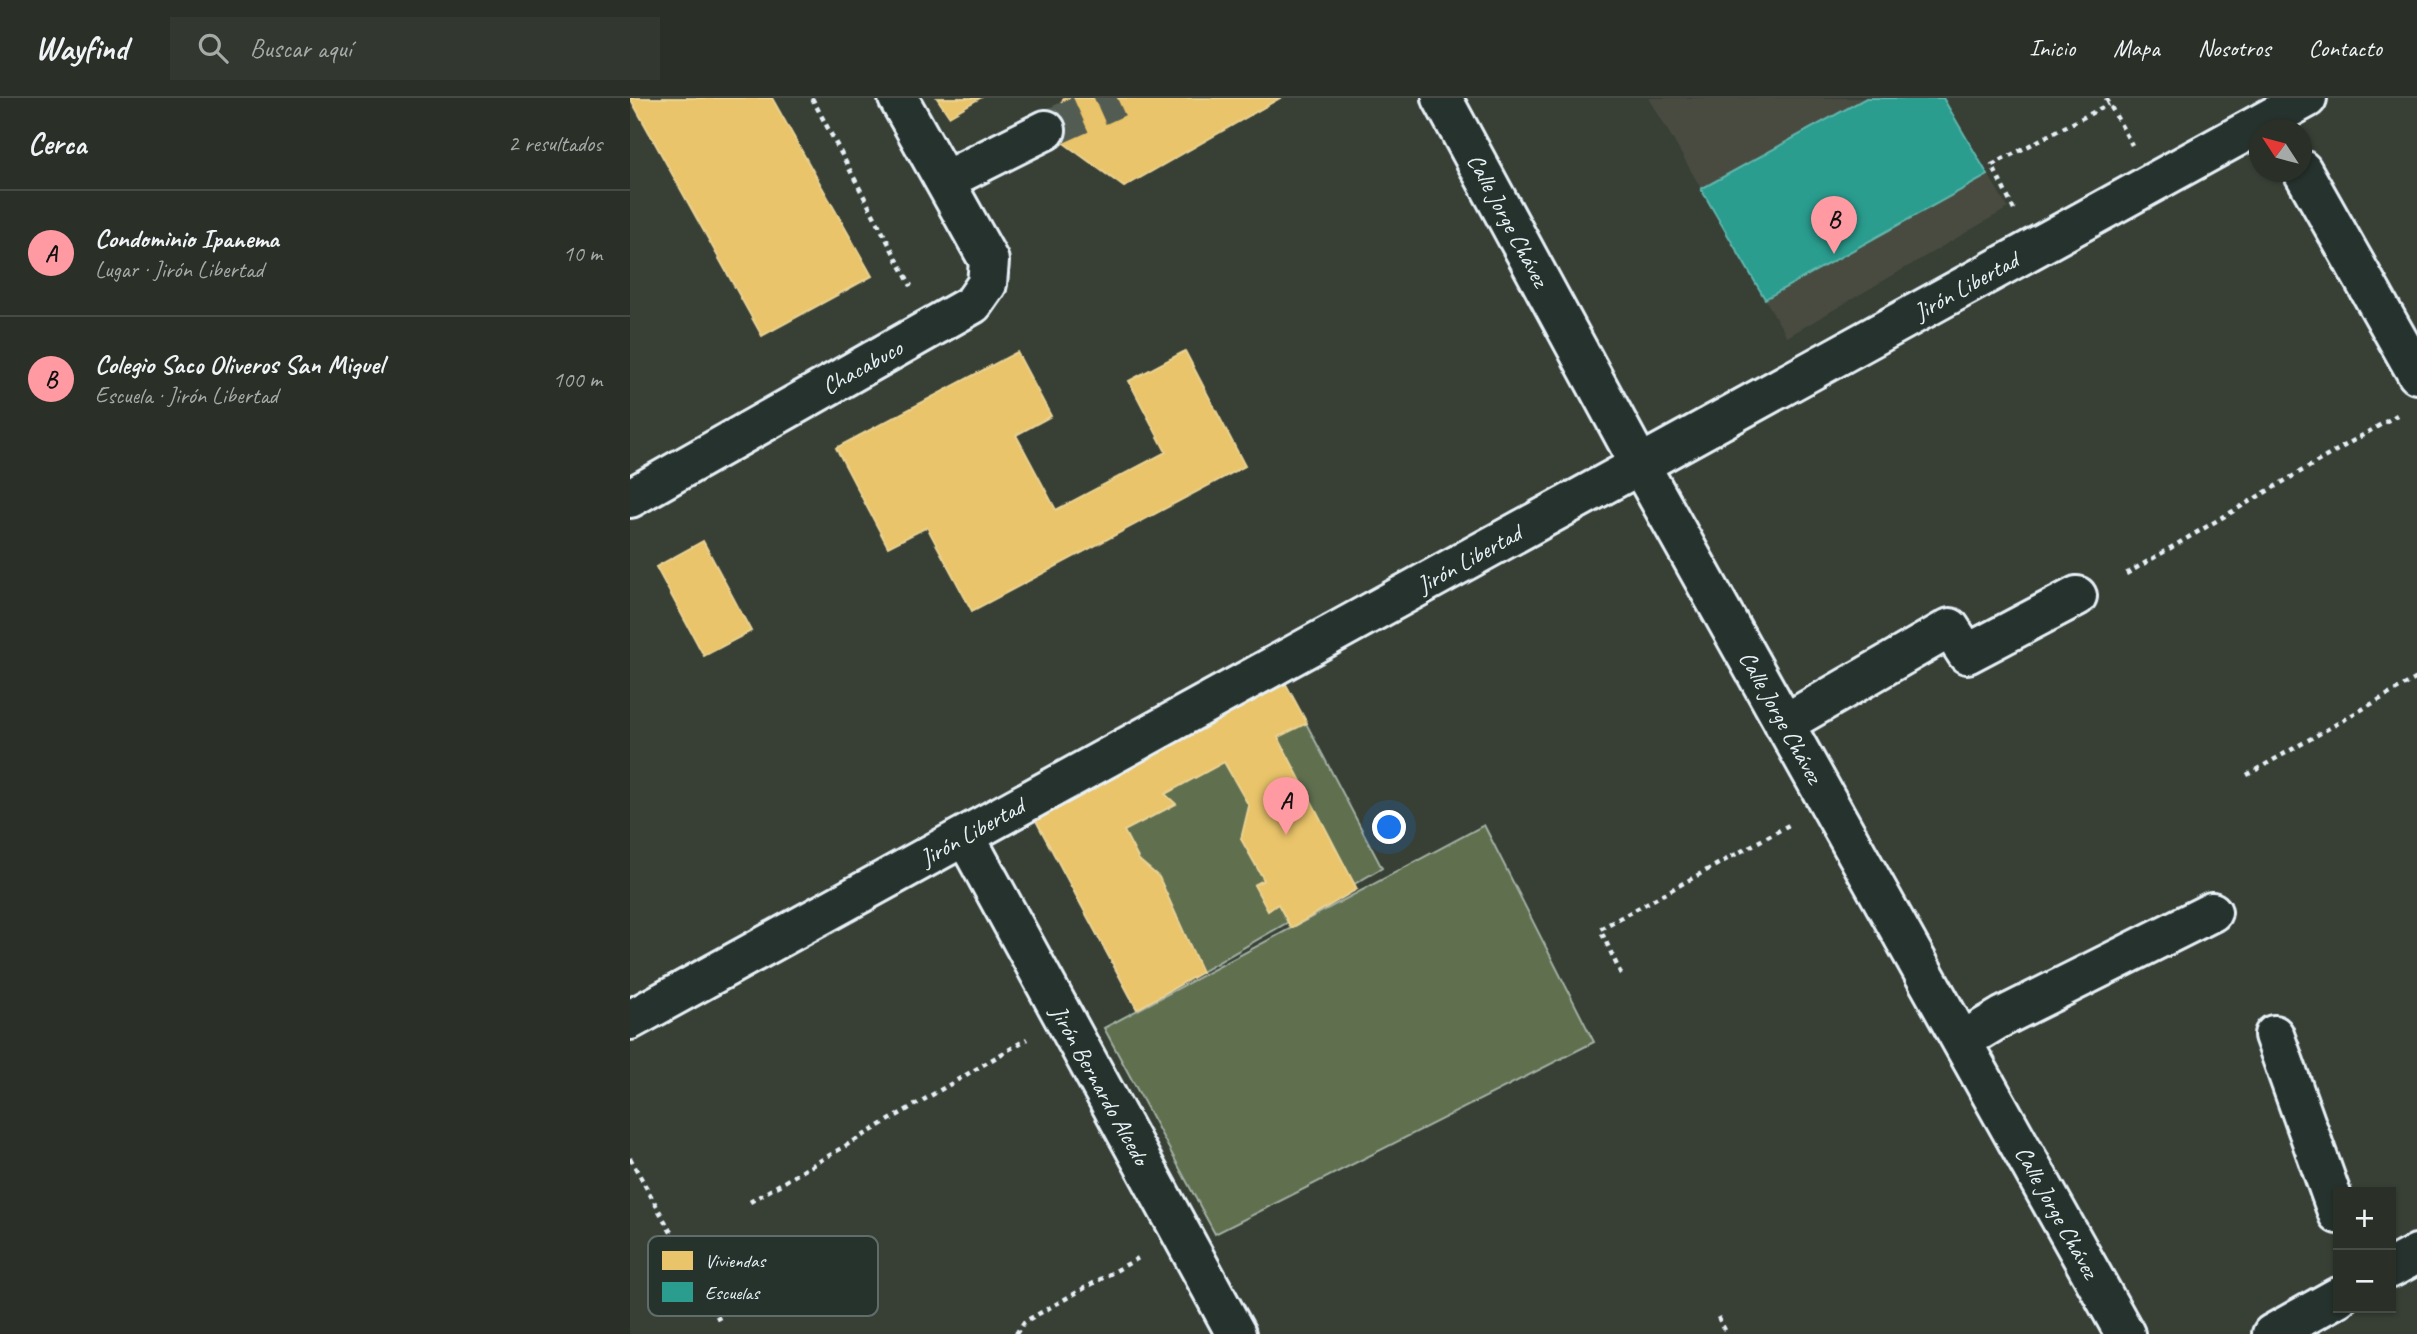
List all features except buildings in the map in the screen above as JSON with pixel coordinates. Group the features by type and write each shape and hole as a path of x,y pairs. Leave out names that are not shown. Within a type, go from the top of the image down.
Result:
{"street":[{"name":"Chacabuco","path":"630,498 973,304 987,284 989,261 898,98"},
{"name":"Calle Jorge Chávez","path":"1442,98 1640,465 2125,1334"},
{"name":"Jirón Libertad","path":"630,1020 2032,249 2270,115 2308,98"},
{"path":"946,180 1046,130"},
{"path":"2308,182 2417,374"},
{"path":"1784,724 1950,628 1967,654 2077,596"},
{"name":"Jirón Bernardo Alcedo","path":"965,836 1236,1334"},
{"path":"1962,1041 2002,1017 2211,912"},
{"path":"2274,1035 2333,1200"},
{"path":"2396,1265 2417,1254"},
{"path":"2272,1334 2333,1300"}],"path":[{"path":"812,98 933,327"},
{"path":"2032,249 1992,165 2109,104"},
{"path":"2126,574 2405,411"},
{"path":"2247,775 2417,677"},
{"path":"1621,974 1600,929 1829,803"},
{"path":"750,1202 1063,1018"},
{"path":"630,1158 673,1236"},
{"path":"1016,1334 1024,1322 1181,1234"},
{"path":"717,1316 721,1323"},
{"path":"1718,1317 1727,1334"}],"shaded area":[{"path":"1649,98 1943,98 2008,208 1787,337"}],"green space":[{"path":"1276,666 1382,868 1137,1009 1026,802"},
{"path":"1484,825 1594,1042 1215,1234 1104,1028"}],"tunnel":[{"path":"1046,130 1117,98"}],"place":[{"name":"Colegio Saco Oliveros San Miguel","path":"1834,254"},
{"name":"Condominio Ipanema","path":"1286,835"}]}
